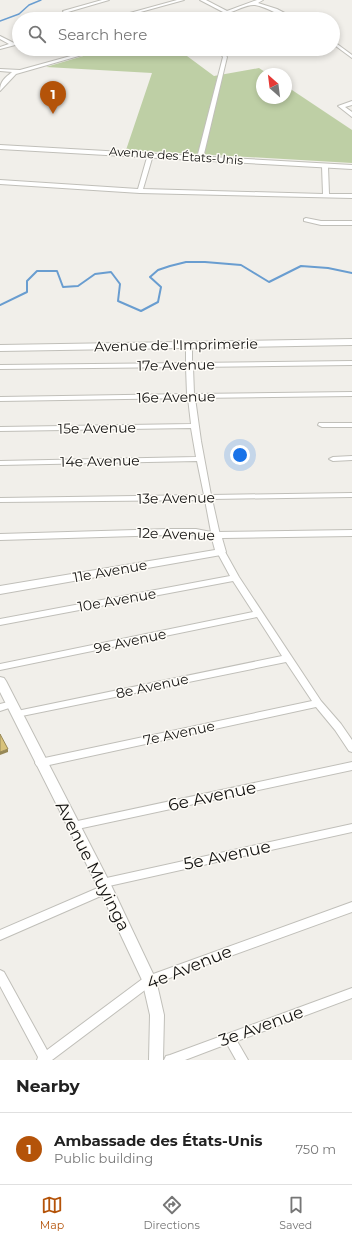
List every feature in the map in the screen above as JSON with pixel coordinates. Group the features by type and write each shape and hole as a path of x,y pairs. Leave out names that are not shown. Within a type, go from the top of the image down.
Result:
{"street":[{"path":"65,12 106,0"},
{"path":"137,12 182,0"},
{"path":"202,0 226,12"},
{"path":"231,12 261,0"},
{"path":"254,3 279,12"},
{"path":"0,37 12,44"},
{"path":"0,48 12,44"},
{"path":"340,48 352,57"},
{"path":"0,89 11,75 20,71 75,56"},
{"path":"200,158 224,56"},
{"path":"0,70 20,71"},
{"path":"352,103 343,104 341,107 352,115"},
{"name":"Avenue des États-Unis","path":"0,147 352,167"},
{"path":"140,191 150,155"},
{"path":"325,166 326,196"},
{"path":"0,182 140,191 352,196"},
{"path":"306,220 321,223 352,223"},
{"name":"Avenue de l'Imprimerie","path":"0,348 352,342"},
{"path":"189,345 188,366 190,397 200,459 220,552 235,578 318,703 338,726 351,746"},
{"name":"17e Avenue","path":"0,367 352,363"},
{"name":"16e Avenue","path":"0,399 352,394"},
{"path":"322,425 352,425"},
{"name":"15e Avenue","path":"0,429 195,426"},
{"path":"334,459 352,458"},
{"name":"14e Avenue","path":"0,463 200,459"},
{"name":"13e Avenue","path":"0,500 352,495"},
{"name":"12e Avenue","path":"0,537 169,532 196,532 216,535 352,533"},
{"name":"11e Avenue","path":"0,590 220,552"},
{"name":"10e Avenue","path":"0,622 235,578"},
{"name":"9e Avenue","path":"0,667 259,614"},
{"name":"8e Avenue","path":"9,709 288,658"},
{"name":"Avenue Muyinga","path":"0,681 9,709 40,763 104,886 148,980 157,1015 156,1060"},
{"name":"7e Avenue","path":"40,763 318,703"},
{"name":"6e Avenue","path":"73,826 352,766"},
{"name":"5e Avenue","path":"0,935 104,886 352,828"},
{"name":"4e Avenue","path":"44,1059 148,980 352,907"},
{"path":"0,975 44,1059"},
{"name":"3e Avenue","path":"170,1060 352,993"},
{"path":"229,1038 242,1060"}],"green space":[{"path":"83,56 187,56 214,76 256,69 256,104 292,104 292,90 352,130 352,163 126,150 152,73 46,67"}],"building":[{"path":"0,734 8,749 0,752"}],"waterway":[{"path":"21,12 29,5 41,0"},
{"path":"0,21 12,17"},
{"path":"0,305 27,292 27,281 37,271 57,271 63,287 78,286 95,274 111,272 120,284 118,301 141,311 158,302 161,287 150,277 158,270 186,262 241,265 269,282 301,266 328,268 352,273"}],"place":[{"name":"Ambassade des États-Unis","path":"53,114"}]}
